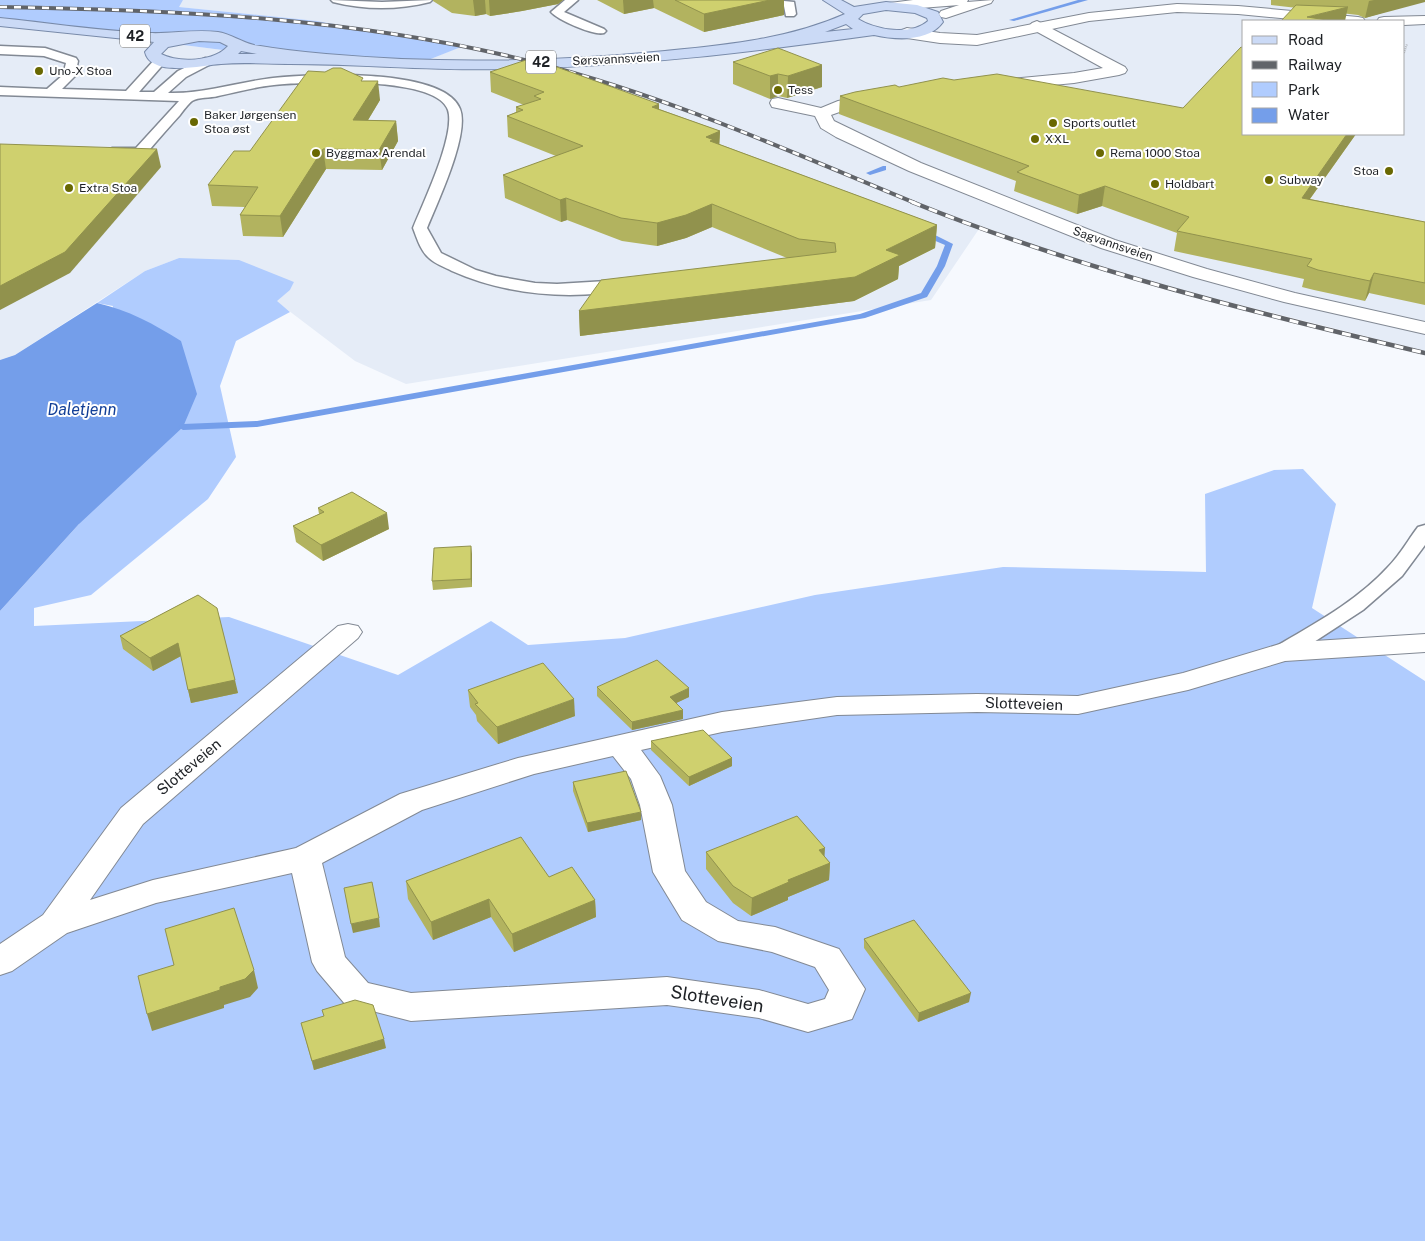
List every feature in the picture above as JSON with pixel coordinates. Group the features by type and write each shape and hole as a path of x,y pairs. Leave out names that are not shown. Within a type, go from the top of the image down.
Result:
{"main road":[{"name":"42","path":"830,0 854,10 877,6 917,8 933,15 935,22 929,28 907,33 874,31 856,25 854,10"},
{"name":"Sørsvannsveien","path":"755,45 828,27 854,10"},
{"name":"42","path":"0,22 151,38 222,38 235,44"},
{"name":"Sørsvannsveien","path":"212,60 326,59 471,65 622,60 699,53 874,31"},
{"name":"42","path":"85,32 133,46 157,58 180,64 212,60"},
{"name":"42","path":"157,58 153,52 156,47 186,37"},
{"name":"Sørsvannsveien","path":"235,44 252,49 326,59"},
{"path":"212,60 234,51 235,44"}],"street":[{"path":"894,6 962,0"},
{"path":"935,22 986,0"},
{"path":"907,33 964,40 1036,26 1175,4 1347,20"},
{"path":"1405,20 1425,20"},
{"path":"935,22 969,34 989,36"},
{"path":"987,85 1022,84 1119,70 1036,26"},
{"path":"1405,26 1425,30"},
{"path":"778,103 822,112 844,104 891,96"},
{"name":"Sagvannsveien","path":"822,112 827,124 915,168 1108,244 1200,273 1291,298 1425,328"},
{"name":"Slotteveien","path":"55,924 132,816 348,632"},
{"name":"Slotteveien","path":"0,962 55,924 153,892 305,858 411,802 529,765 722,722 837,706 977,703 1078,705 1188,681 1283,652 1425,643"},
{"name":"Slotteveien","path":"305,858 329,962 357,994 411,1007 667,991 759,1004 808,1018 839,1009 847,988 827,958 775,940 730,932 694,911 669,872 656,805 645,776 620,745"}],"lane":[{"path":"337,0 376,7 395,6 426,0"},
{"path":"572,0 557,12 564,17 600,31"},
{"path":"780,0 790,4 790,14"},
{"path":"26,39 41,41 47,45 45,52"},
{"path":"0,50 45,52 72,61 69,76 50,93"},
{"path":"129,95 157,58"},
{"path":"157,96 182,74 212,60"},
{"path":"0,91 189,97 207,96 256,84 289,80 346,79 408,82 447,96 454,108 454,137 420,228 434,255 460,269 502,283 538,288 606,287 641,282"},
{"path":"103,151 140,152 189,97"},
{"path":"1283,652 1334,622 1379,586 1396,571 1425,531"}],"shaded area":[{"name":"Stoa","path":"183,0 1425,0 1425,351 1108,272 981,226 931,300 406,384 355,361 276,301 290,290 294,282 179,258 145,271 15,355 0,360 0,24 73,31 316,62 418,64 460,47 317,21 178,7"}],"green space":[{"path":"0,0 183,0 179,7 317,21 461,47 418,64 316,62 73,31 0,24"},
{"path":"179,258 239,260 294,282 290,290 277,301 290,312 236,341 220,386 236,457 208,499 91,595 34,608 34,626 229,617 398,675 491,621 528,645 625,638 815,595 1003,567 1206,572 1205,494 1274,470 1303,469 1336,504 1312,608 1425,681 1425,1241 0,1241 0,611 79,524 113,306 97,303 145,271"}],"water":[{"name":"Daletjenn","path":"97,303 119,309 140,318 181,341 197,394 183,427 79,524 0,611 0,360 15,355"}],"building":[{"path":"675,0 770,0 704,14"},
{"path":"1296,5 1348,7 1307,17 1327,20 1282,20"},
{"path":"1242,47 1242,135 1346,135 1302,198 1425,222 1425,283 1374,273 1370,281 1307,266 1312,259 1177,231 1189,217 1105,186 1079,195 1017,172 1029,166 840,96 943,78 954,80 997,74 1183,108"},
{"path":"778,48 822,65 788,76 778,74 770,76 733,62"},
{"path":"532,58 659,104 652,107 720,131 706,137 714,140 710,141 937,225 886,250 900,255 855,277 579,311 601,280 836,252 835,243 799,239 712,204 686,215 657,223 621,218 566,198 560,200 503,175 583,146 507,116 523,110 516,107 541,99 534,96 544,92 490,72"},
{"path":"333,68 341,68 363,78 361,81 378,81 353,120 396,121 379,150 323,149 280,216 240,215 258,187 208,185 234,151 250,151 308,71 325,72"},
{"path":"0,144 157,149 65,252 0,286"},
{"path":"352,492 387,513 321,545 293,526 324,512 318,508"},
{"path":"471,546 471,579 432,581 434,548"},
{"path":"198,595 217,608 235,680 188,690 178,643 150,658 120,636"},
{"path":"657,660 689,688 670,697 683,710 632,722 597,687"},
{"path":"543,663 574,699 497,727 475,704 478,703 468,690"},
{"path":"703,730 732,758 689,777 651,741"},
{"path":"626,771 641,812 587,823 573,782"},
{"path":"797,816 825,848 819,850 830,863 788,880 789,882 752,898 733,886 706,852"},
{"path":"521,837 549,877 572,867 595,900 512,934 489,899 431,922 406,881"},
{"path":"372,882 379,918 351,924 344,888"},
{"path":"234,908 254,970 245,979 220,987 220,990 147,1014 138,976 174,965 165,929"},
{"path":"914,920 971,993 919,1013 864,939"},
{"path":"355,1000 373,1005 384,1039 312,1061 301,1023 324,1016 322,1010"}],"waterway":[{"path":"1012,20 1085,0"},
{"path":"870,173 883,168"},
{"path":"183,427 257,424 862,316 924,295 941,266 949,244 922,232"}],"railway":[{"path":"0,7 136,11 270,19 337,26 471,48 585,76 681,108 915,203"},
{"path":"912,202 1038,248 1165,287 1295,322 1425,353"}],"place":[{"name":"Uno-X Stoa","path":"39,71"},
{"name":"Tess","path":"778,90"},
{"name":"Baker Jørgensen Stoa øst","path":"194,122"},
{"name":"Sports outlet","path":"1053,123"},
{"name":"XXL","path":"1035,139"},
{"name":"Byggmax Arendal","path":"316,153"},
{"name":"Rema 1000 Stoa","path":"1100,153"},
{"name":"Stoa","path":"1389,171"},
{"name":"Subway","path":"1269,180"},
{"name":"Holdbart","path":"1155,184"},
{"name":"Extra Stoa","path":"69,188"}]}
